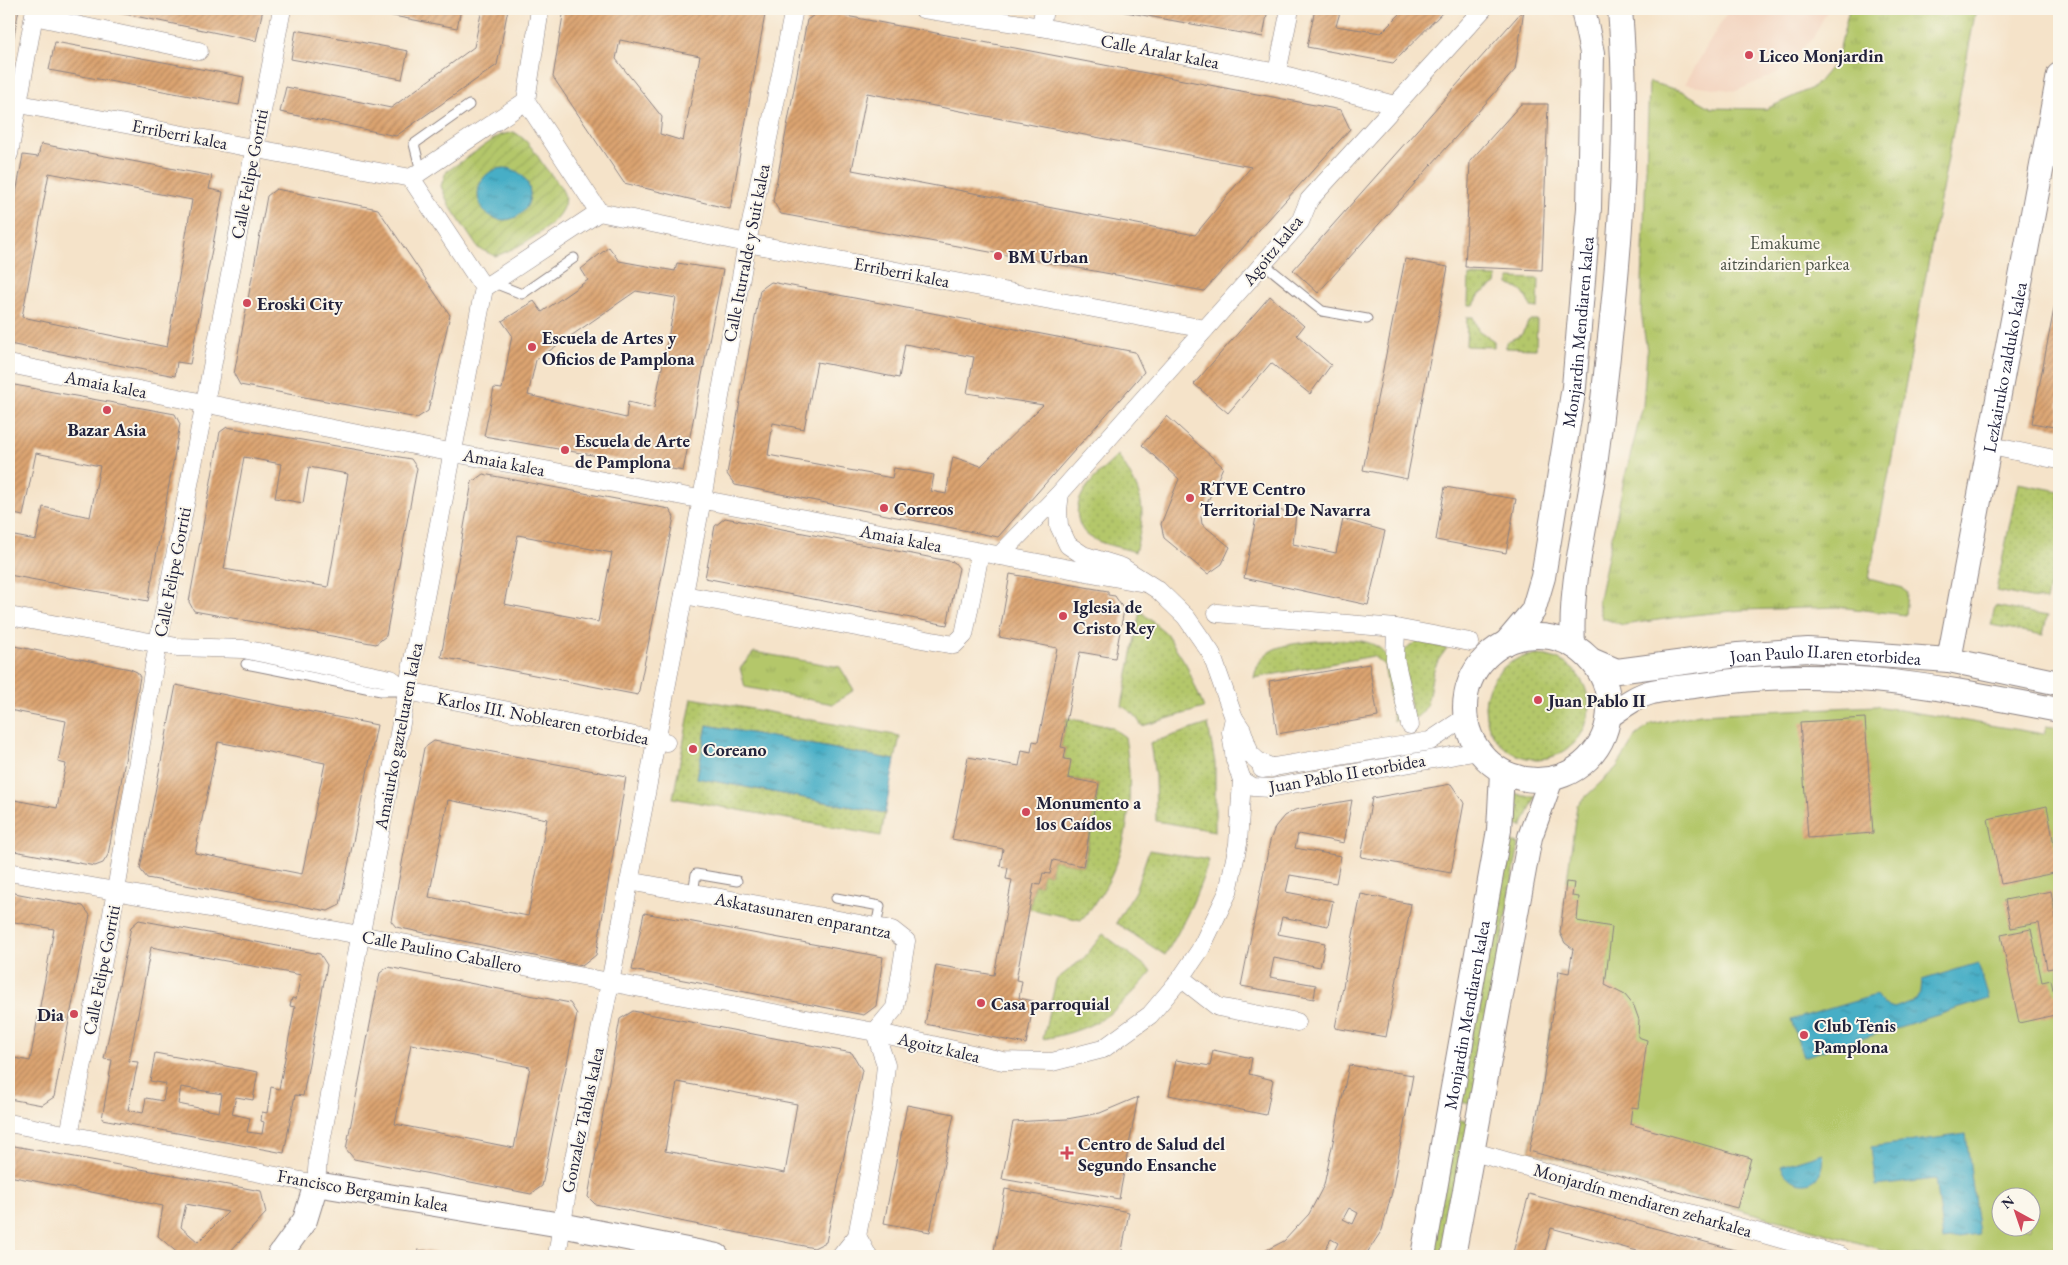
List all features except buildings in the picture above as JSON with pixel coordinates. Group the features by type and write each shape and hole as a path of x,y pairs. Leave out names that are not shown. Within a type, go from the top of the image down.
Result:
{"main road":[{"name":"Monjardin Mendiaren kalea","path":"1506,644 1533,611 1543,577 1574,387 1589,208 1592,53 1583,9"},
{"name":"Monjardin Mendiaren kalea","path":"1582,653 1574,583 1592,489 1614,306 1624,143 1624,53 1620,9"},
{"name":"Lezkairuko zalduko kalea","path":"1949,660 1991,446 2059,75"},
{"path":"1528,637 1551,638 1582,653 1600,673 1606,687 1609,716 1605,734 1596,751 1583,764 1568,774 1551,779 1526,780 1502,772 1479,751 1470,735 1466,716 1467,694 1474,674 1488,656 1506,644 1528,637"},
{"name":"Joan Paulo II.aren etorbidea","path":"1582,653 1617,671 1738,655 1808,650 1949,660 2059,683"},
{"name":"Joan Paulo II.aren etorbidea","path":"1609,716 1630,702 1651,693 1738,679 1802,675 1864,678 1938,687 2059,710"},
{"name":"Monjardin Mendiaren kalea","path":"1423,1256 1499,830 1502,772"},
{"name":"Monjardin Mendiaren kalea","path":"1453,1256 1474,1152 1530,837 1551,779"},
{"path":"279,1256 305,1220 316,1184"},
{"name":"Francisco Bergamin kalea","path":"316,1184 561,1225 717,1256"}],"street":[{"name":"Calle Felipe Gorriti","path":"69,1136 116,891 158,646 253,148 282,9"},
{"path":"526,102 416,174 489,285 599,212 526,102 540,9"},
{"name":"Calle Iturralde y Suit kalea","path":"702,499 746,243 794,9"},
{"name":"Calle Aralar kalea","path":"923,9 1040,27 1277,74 1394,105"},
{"path":"1040,27 1044,9"},
{"path":"1277,74 1290,9"},
{"name":"Agoitz kalea","path":"999,556 1060,492 1205,330 1300,222 1308,200 1483,9"},
{"path":"9,154 14,102 34,13 199,51"},
{"name":"Erriberri kalea","path":"14,102 253,148 416,174"},
{"name":"Erriberri kalea","path":"599,212 746,243 1205,330"},
{"name":"Amaiurko gazteluaren kalea","path":"316,1184 318,1158 359,935 451,452 489,285"},
{"name":"Amaia kalea","path":"9,364 451,452 999,556"},
{"path":"1991,446 2059,460"},
{"name":"Agoitz kalea","path":"1060,492 1059,526 1068,545 1082,555 1122,567 1158,590 1186,618 1211,653 1234,718 1242,730 1250,754 1259,762 1273,768"},
{"path":"610,983 630,881 662,742 684,595 702,499"},
{"path":"684,595 954,645 964,635 980,553"},
{"name":"Agoitz kalea","path":"999,556 1145,583"},
{"path":"1217,613 1396,628 1470,642"},
{"name":"Karlos III. Noblearen etorbidea","path":"9,616 158,646 252,651 391,679 407,691 662,742"},
{"path":"1396,628 1395,659 1410,725"},
{"name":"Juan Pablo II etorbidea","path":"1466,716 1430,742 1259,770 1242,780 1254,788 1270,788 1479,751"},
{"name":"Agoitz kalea","path":"875,1032 1003,1061 1052,1062 1103,1048 1150,1015 1181,978 1200,950 1228,892 1238,844 1242,780 1235,760 1231,732 1234,718"},
{"name":"Calle Paulino Caballero","path":"9,872 359,935 875,1032"},
{"name":"Askatasunaren enparantza","path":"630,881 892,930 906,941 895,1008 875,1032"},
{"path":"1181,978 1218,1007 1297,1022"},
{"name":"Gonzalez Tablas kalea","path":"557,1256 561,1225 610,983"},
{"name":"Agoitz kalea","path":"858,1236 882,1105 886,1065 875,1032"},
{"name":"Francisco Bergamin kalea","path":"9,1123 316,1184"},
{"name":"Monjardín mendiaren zeharkalea","path":"1474,1152 1841,1256"},
{"path":"841,1256 858,1236 868,1256"}],"lane":[{"path":"416,174 414,144 469,105"},
{"path":"489,285 522,294 574,258"},
{"path":"1263,263 1322,311 1367,319"},
{"path":"9,623 158,646"},
{"path":"246,664 381,691 407,691"},
{"path":"693,893 696,874 737,881"},
{"path":"836,898 880,906 876,927"}],"shaded area":[{"name":"Liceo Monjardin","path":"1729,9 1828,9 1813,38 1779,72 1736,91 1685,84"}],"green space":[{"name":"Emakume aitzindarien parkea","path":"1849,9 1976,9 1869,579 1903,588 1907,593 1905,615 1838,607 1743,610 1623,625 1602,618 1598,603 1624,480 1643,406 1647,351 1641,312 1649,82 1682,91 1712,108 1766,109 1814,87 1837,60"},
{"path":"514,132 531,147 558,183 564,194 564,204 559,214 540,232 528,241 495,256 478,248 449,205 441,186 446,172 500,135"},
{"path":"1469,276 1497,277 1496,284 1480,294 1474,305 1468,305"},
{"path":"1509,278 1539,279 1538,308 1531,307 1523,292 1509,284"},
{"path":"1467,317 1473,317 1478,330 1494,341 1494,347 1466,346"},
{"path":"1530,320 1537,320 1536,349 1506,348 1506,342 1521,335"},
{"path":"1118,455 1133,480 1141,501 1141,523 1135,552 1095,540 1084,532 1077,512 1083,493"},
{"path":"2018,483 2059,491 2059,538 2046,601 1996,591"},
{"path":"1995,606 2047,616 2043,635 1991,625"},
{"path":"1140,611 1166,633 1186,664 1204,708 1142,726 1134,714 1122,706"},
{"path":"1348,640 1377,646 1390,662 1401,720 1394,721 1384,665 1373,656 1254,678 1262,658 1269,652 1276,648 1316,641"},
{"path":"1419,642 1447,648 1433,672 1429,695 1424,709 1420,715 1413,719 1402,653 1410,645"},
{"path":"754,652 840,667 854,690 833,704 745,687 740,668"},
{"path":"1537,655 1557,659 1574,670 1585,687 1589,707 1585,727 1574,744 1557,755 1537,759 1517,755 1500,744 1489,727 1485,707 1489,687 1500,670 1517,659"},
{"path":"692,698 900,736 895,760 707,725 697,778 885,813 881,836 673,798"},
{"name":"Club Tenis Pamplona","path":"1876,706 2044,734 2046,726 2059,728 2059,1256 1906,1256 1529,1151 1541,1096 1559,971 1569,973 1573,949 1565,943 1560,933 1577,805 1617,767 1636,736 1651,724 1700,714"},
{"path":"1067,718 1111,727 1125,737 1130,787 1129,811 1119,857 1110,879 1097,900 1081,920 1030,909 1034,884 1040,885 1043,873 1050,874 1053,860 1084,866 1099,784 1068,778 1064,759 1066,748 1061,747"},
{"path":"1208,724 1215,763 1215,831 1156,821 1155,776 1150,743"},
{"path":"1512,792 1523,796 1536,796 1522,827 1509,823 1514,803"},
{"path":"1505,841 1519,844 1472,1104 1459,1102"},
{"path":"1149,850 1209,860 1190,909 1165,955 1116,923 1135,891"},
{"path":"1103,934 1152,971 1128,998 1105,1017 1078,1030 1043,1039 1056,980 1084,958"},
{"path":"1456,1119 1471,1122 1443,1256 1430,1256"}],"water":[{"path":"499,168 509,168 518,172 526,180 530,194 526,208 518,216 509,220 499,220 490,216 482,208 478,199 478,189 482,180 490,172"},
{"path":"707,725 895,760 885,813 697,778"},
{"path":"1978,963 1989,999 1803,1057 1791,1020 1876,995 1883,1004 1894,1008 1916,1000 1921,991 1922,980"},
{"path":"1966,1134 1979,1235 1943,1240 1935,1179 1876,1186 1871,1147"},
{"path":"1823,1153 1821,1173 1816,1179 1809,1182 1794,1181 1781,1166"}],"place":[{"name":"Liceo Monjardin","path":"1749,55"},
{"name":"BM Urban","path":"998,256"},
{"name":"Eroski City","path":"247,303"},
{"name":"Escuela de Artes y Oficios de Pamplona","path":"532,347"},
{"name":"Bazar Asia","path":"107,410"},
{"name":"Escuela de Arte de Pamplona","path":"565,450"},
{"name":"RTVE Centro Territorial De Navarra","path":"1190,498"},
{"name":"Correos","path":"884,508"},
{"name":"Iglesia de Cristo Rey","path":"1063,616"},
{"name":"Juan Pablo II","path":"1538,700"},
{"name":"Coreano","path":"693,749"},
{"name":"Monumento a los Caídos","path":"1026,812"},
{"name":"Casa parroquial","path":"981,1003"},
{"name":"Dia","path":"74,1014"},
{"name":"Club Tenis Pamplona","path":"1804,1035"},
{"name":"Centro de Salud del Segundo Ensanche","path":"1067,1153"}]}
